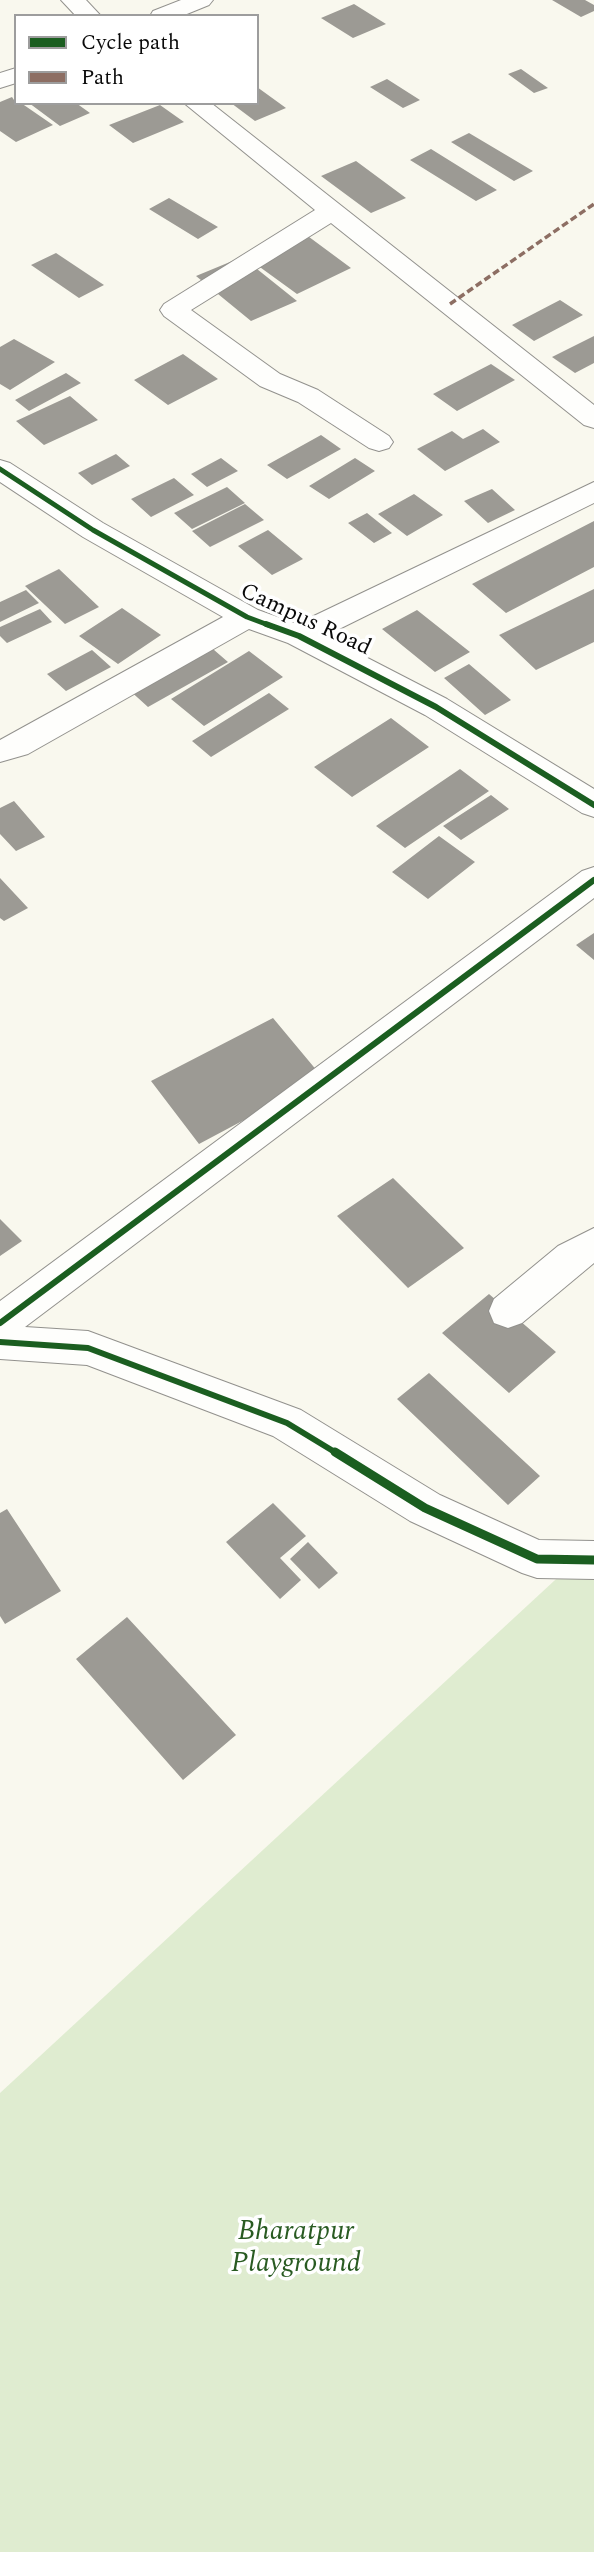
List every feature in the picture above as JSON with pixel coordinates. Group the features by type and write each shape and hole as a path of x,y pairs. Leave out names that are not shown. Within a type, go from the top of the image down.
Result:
{"street":[{"path":"74,0 88,14"},
{"path":"166,14 201,0"},
{"path":"199,105 332,211 587,405"},
{"path":"332,211 173,310 270,380 308,396 379,442"},
{"name":"Campus Road","path":"0,470 93,530 247,617 299,636 436,707 594,805"},
{"path":"299,636 594,492"},
{"path":"0,751 18,746 247,617"},
{"path":"0,1323 594,880"},
{"path":"508,1311 572,1257 594,1244"},
{"path":"0,1342 88,1349 101,1353 287,1423 425,1508 537,1559 594,1560"}],"green space":[{"name":"Bharatpur Playground","path":"594,1544 594,2552 0,2552 0,2093"}],"building":[{"path":"552,0 585,0 594,5 594,11 581,17"},
{"path":"354,4 386,24 353,38 321,18"},
{"path":"521,69 548,88 534,93 508,74"},
{"path":"387,79 420,100 403,108 370,87"},
{"path":"259,88 286,108 255,121 234,105 259,105"},
{"path":"12,97 14,105 24,105 53,125 16,142 0,131 0,102"},
{"path":"32,105 79,105 90,113 60,126"},
{"path":"160,105 184,122 133,143 109,125"},
{"path":"469,133 533,171 514,181 451,142"},
{"path":"431,149 497,190 476,201 410,160"},
{"path":"356,161 406,198 371,213 321,176"},
{"path":"169,198 218,227 198,239 149,209"},
{"path":"301,231 351,268 297,294 246,257"},
{"path":"56,253 104,285 79,298 31,265"},
{"path":"242,257 297,301 251,321 196,276"},
{"path":"560,300 583,315 534,341 512,325"},
{"path":"594,336 594,363 575,373 552,357"},
{"path":"14,339 55,362 10,390 0,384 0,347"},
{"path":"183,354 218,379 168,405 134,380"},
{"path":"491,364 515,380 457,411 433,394"},
{"path":"66,373 81,383 29,411 15,400"},
{"path":"70,396 98,420 44,445 16,421"},
{"path":"483,429 500,442 445,471 417,449 452,431 463,439"},
{"path":"321,435 341,449 287,479 267,465"},
{"path":"116,454 130,466 92,485 78,473"},
{"path":"221,458 238,471 207,487 191,474"},
{"path":"355,458 375,471 329,499 309,486"},
{"path":"174,478 194,495 151,517 131,499"},
{"path":"227,487 245,503 192,529 174,513"},
{"path":"492,489 515,510 488,523 464,501"},
{"path":"414,494 443,515 407,536 378,514"},
{"path":"245,504 264,520 210,547 192,531"},
{"path":"367,513 392,533 374,543 348,523"},
{"path":"594,521 594,567 506,613 472,584"},
{"path":"268,530 303,559 272,575 238,546"},
{"path":"59,569 99,607 65,624 25,586"},
{"path":"594,589 594,642 536,670 499,635"},
{"path":"26,590 39,603 0,622 0,602"},
{"path":"122,608 161,635 118,664 79,636"},
{"path":"40,609 52,622 7,643 0,636 0,627"},
{"path":"417,610 470,652 435,672 382,629"},
{"path":"206,643 228,662 148,707 127,688"},
{"path":"92,650 111,667 66,691 47,674"},
{"path":"249,651 283,677 204,726 171,699"},
{"path":"469,664 511,700 485,715 444,678"},
{"path":"269,693 289,709 211,757 192,741"},
{"path":"391,718 429,747 352,797 314,767"},
{"path":"460,769 489,791 405,848 376,826"},
{"path":"491,795 509,809 461,840 443,826"},
{"path":"14,801 45,837 16,851 0,834 0,808"},
{"path":"439,836 475,862 428,899 392,872"},
{"path":"0,878 28,908 4,921 0,918"},
{"path":"594,933 594,960 576,945"},
{"path":"273,1018 323,1078 199,1144 151,1081"},
{"path":"393,1178 464,1248 408,1288 337,1216"},
{"path":"0,1219 22,1241 0,1256"},
{"path":"489,1294 556,1352 509,1393 442,1333"},
{"path":"429,1373 540,1476 508,1505 397,1399"},
{"path":"273,1503 306,1536 280,1558 301,1580 280,1599 226,1542"},
{"path":"7,1509 61,1591 5,1624 0,1616 0,1513"},
{"path":"308,1542 338,1573 319,1589 290,1559"},
{"path":"127,1617 236,1735 183,1780 76,1659"}],"marked path":[{"path":"450,304 594,204"}],"cycle path":[{"path":"0,469 93,530 247,617 299,636 436,707 594,805"},
{"path":"0,1323 594,880"},
{"path":"0,1342 88,1348 287,1423 425,1508 537,1559 594,1560"}]}
